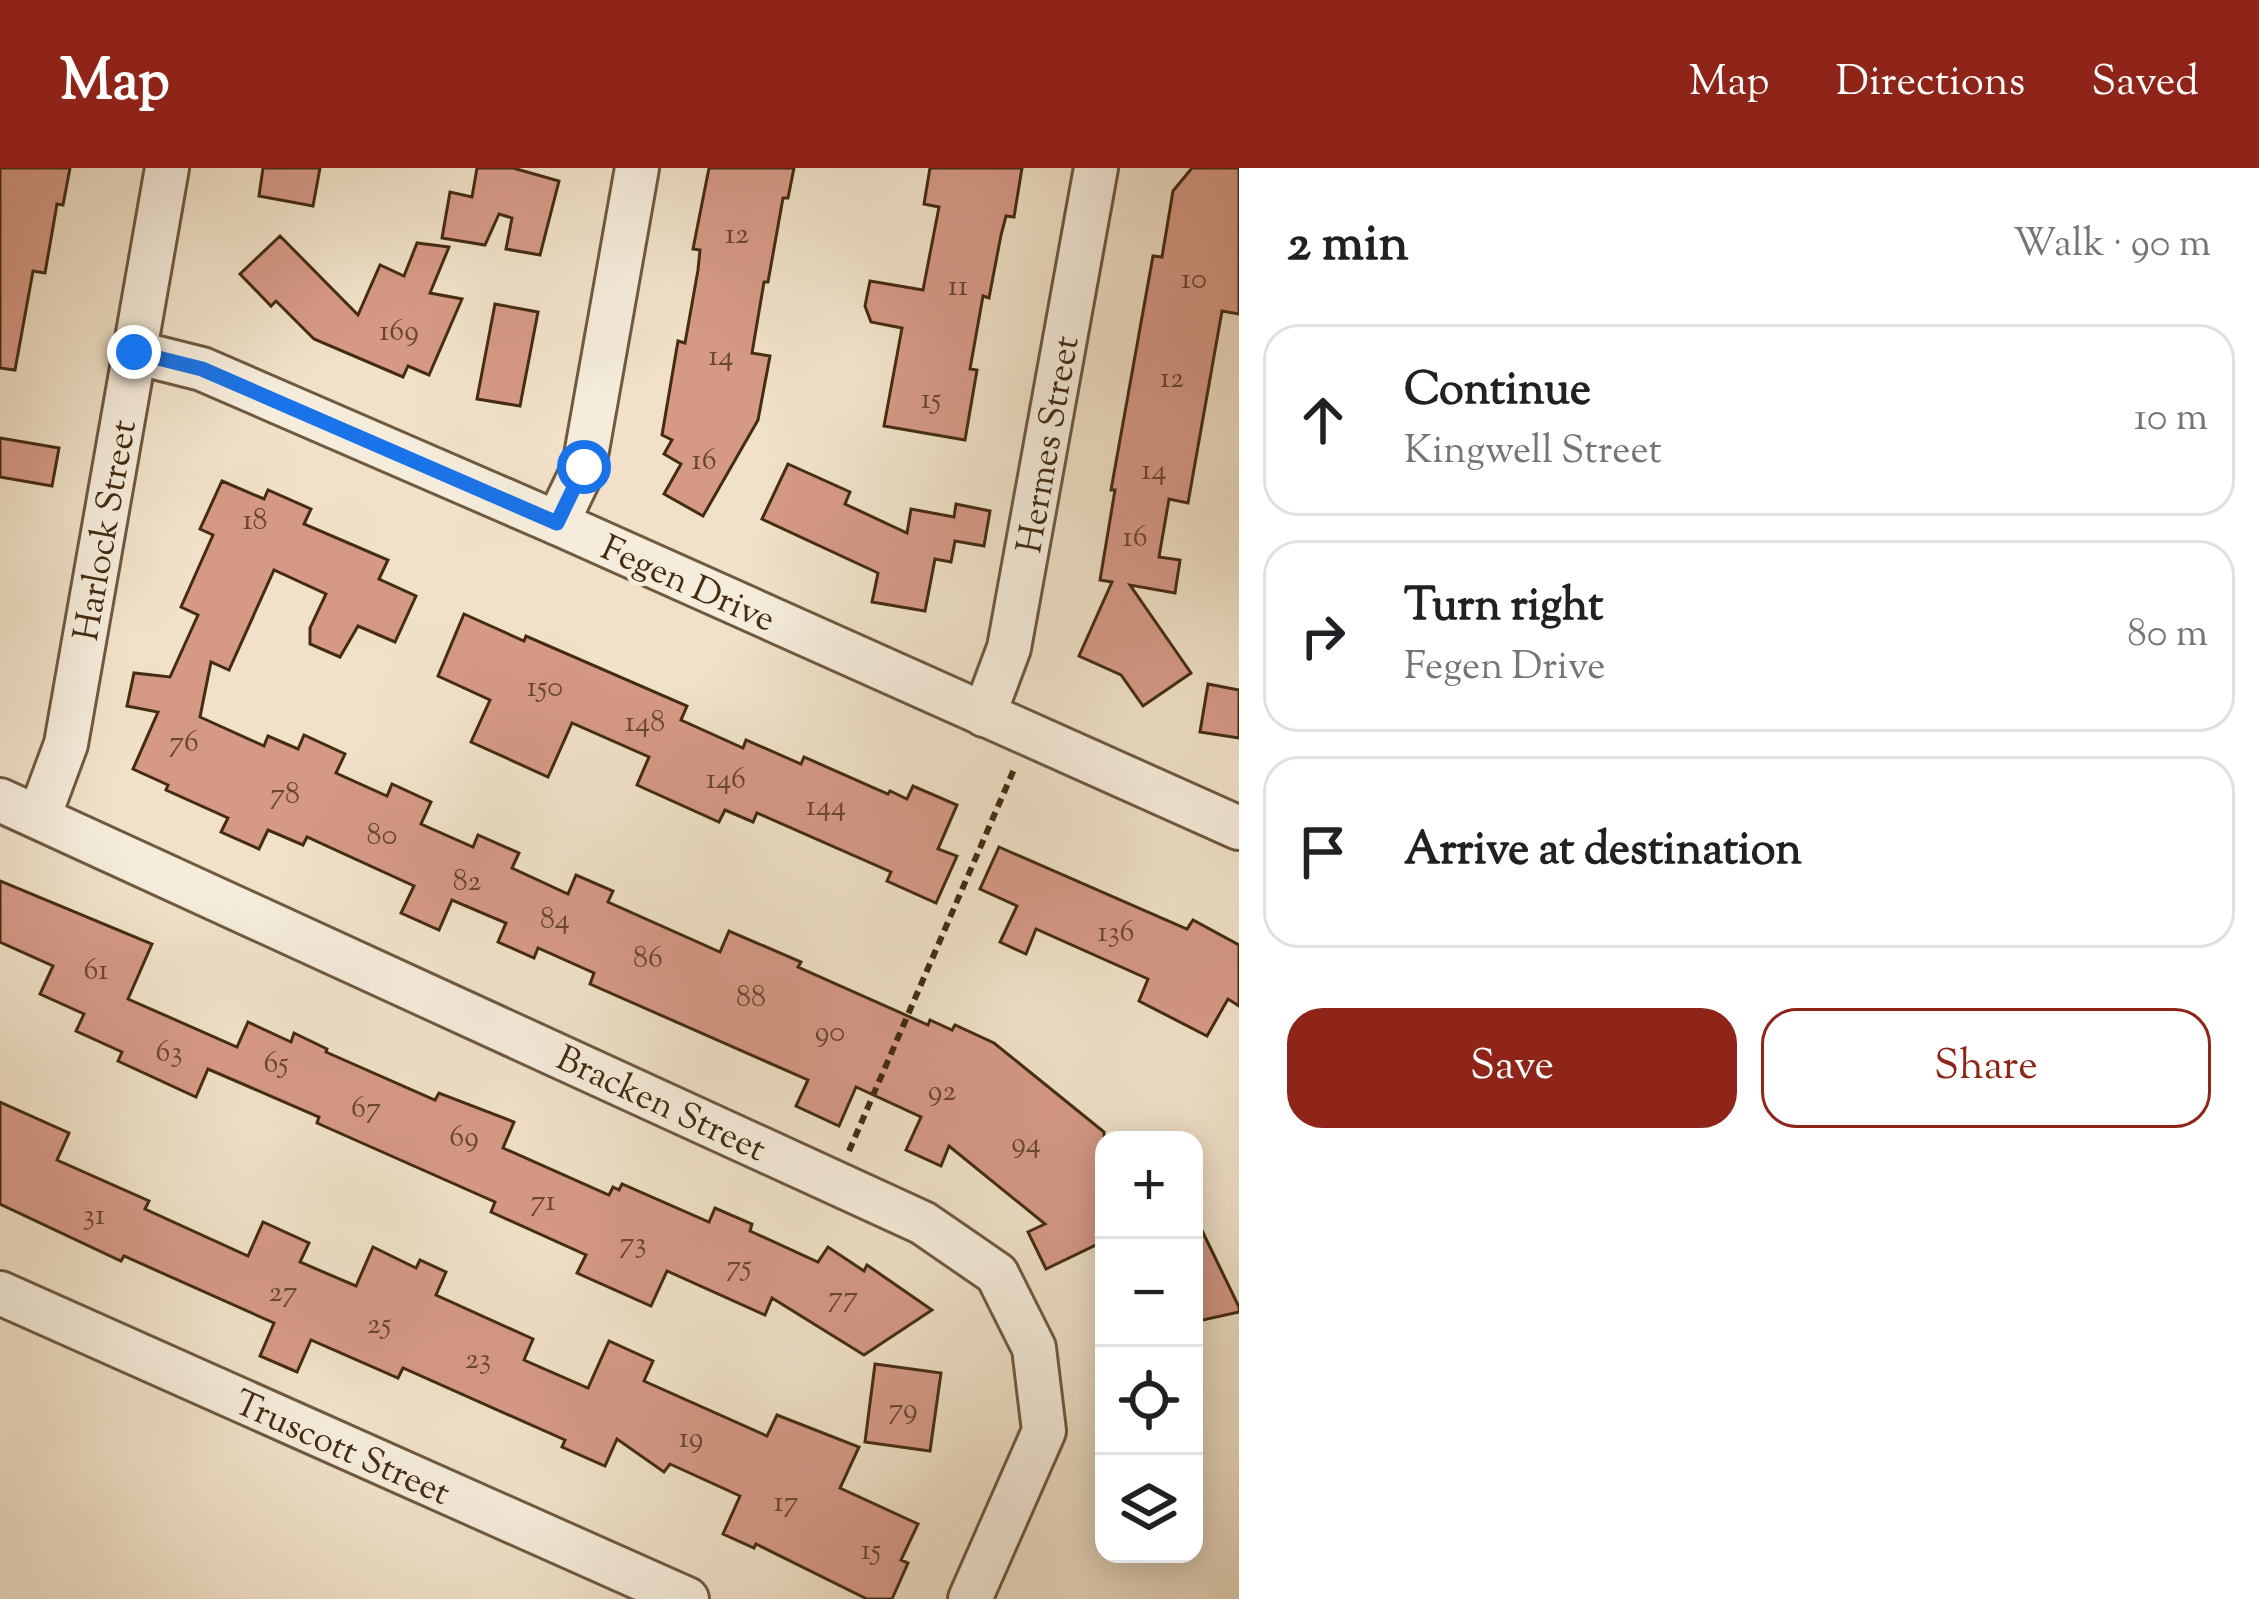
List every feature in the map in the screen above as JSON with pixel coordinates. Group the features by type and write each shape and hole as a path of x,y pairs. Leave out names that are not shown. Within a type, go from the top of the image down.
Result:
{"street":[{"name":"Harlock Street","path":"19,808 66,744 167,168"},
{"path":"557,523 584,467 637,168"},
{"name":"Hermes Street","path":"984,716 1010,649 1096,168"},
{"name":"Fegen Drive","path":"134,352 202,369 1239,828"},
{"name":"Bracken Street","path":"19,808 923,1222 997,1274 1034,1348 1043,1431 970,1599"},
{"name":"Truscott Street","path":"0,1293 686,1599"}],"path":[{"path":"848,1153 1021,752"}],"building":[{"path":"0,168 70,168 63,205 57,204 45,273 33,271 15,370 0,368"},
{"path":"263,168 320,168 313,206 259,196"},
{"path":"477,168 513,168 559,181 540,255 506,249 512,218 499,214 485,245 442,238 450,192 472,197"},
{"path":"709,168 794,168 788,198 783,198 752,353 770,356 758,420 703,516 664,494 681,464 664,454 672,440 662,435 678,341 685,343 698,270 700,250 693,249"},
{"path":"930,168 1022,168 1014,217 1006,216 989,298 983,296 970,369 977,370 965,440 884,426 902,328 871,322 865,306 870,281 923,290 939,207 924,204"},
{"path":"1192,168 1239,168 1239,314 1222,311 1188,503 1169,499 1159,557 1180,560 1175,593 1130,585 1191,673 1143,706 1121,675 1079,656 1112,582 1100,580 1115,490 1111,490 1153,256 1162,257 1173,191"},
{"path":"280,236 358,315 380,265 404,276 417,243 449,247 430,293 462,299 429,375 408,366 403,377 314,339 276,301 271,306 240,274"},
{"path":"495,304 538,312 520,406 477,399"},
{"path":"0,438 59,448 52,486 0,477"},
{"path":"788,464 850,492 845,504 907,533 911,509 954,517 956,504 990,511 984,546 955,541 951,562 935,559 925,611 872,602 878,573 762,519"},
{"path":"222,481 264,499 268,490 311,509 304,524 388,560 379,579 416,596 395,642 358,626 340,657 310,644 310,628 326,594 274,570 229,670 211,662 200,717 264,746 268,736 298,749 304,735 345,754 336,773 387,796 392,784 431,802 421,824 473,847 478,835 519,853 512,868 568,894 576,875 613,891 608,902 720,952 729,931 928,1025 930,1020 952,1030 955,1025 994,1043 1103,1131 1095,1131 1095,1245 1046,1269 1028,1232 1045,1224 949,1146 941,1166 906,1150 921,1117 856,1087 839,1126 796,1106 808,1080 590,984 594,973 538,948 534,958 498,942 506,923 452,900 439,930 401,913 414,886 307,837 303,845 268,830 259,849 221,832 228,818 133,769 158,712 127,706 134,673 170,677 198,615 181,607 213,535 200,529"},
{"path":"464,614 687,706 681,720 743,748 746,740 801,764 804,757 888,794 907,799 913,786 957,805 938,849 957,856 936,903 887,881 891,872 757,813 753,822 725,810 719,822 637,785 649,757 572,723 548,777 471,742 490,700 438,676"},
{"path":"1208,684 1239,690 1239,738 1200,732"},
{"path":"999,847 1187,929 1193,920 1239,945 1239,1006 1228,999 1207,1036 1139,1001 1148,979 1036,929 1026,954 1000,942 1017,906 980,889"},
{"path":"0,881 152,944 128,999 237,1047 248,1022 291,1042 294,1033 435,1100 439,1093 514,1122 503,1148 609,1195 622,1184 709,1222 715,1208 752,1224 750,1231 818,1262 828,1247 864,1271 867,1265 932,1310 864,1355 772,1298 765,1315 667,1271 651,1306 577,1273 586,1255 491,1212 495,1202 317,1123 319,1117 208,1069 196,1097 118,1061 122,1052 76,1031 84,1014 40,994 53,966 0,942"},
{"path":"0,1102 69,1133 57,1160 149,1201 145,1209 248,1256 263,1222 309,1243 300,1262 356,1286 373,1247 416,1268 420,1260 446,1272 436,1295 533,1339 524,1360 588,1388 609,1341 653,1361 644,1381 767,1436 777,1415 859,1447 840,1488 918,1524 901,1560 908,1563 892,1599 867,1599 756,1544 754,1548 723,1534 740,1496 670,1464 664,1472 617,1439 605,1466 562,1447 565,1440 403,1368 398,1378 311,1340 297,1372 260,1356 274,1323 124,1256 121,1261 0,1204"},
{"path":"1203,1233 1239,1307 1239,1312 1203,1320"},
{"path":"875,1364 941,1373 930,1451 865,1442"}],"route":[{"path":"134,352 202,369 557,523 584,467"}]}
